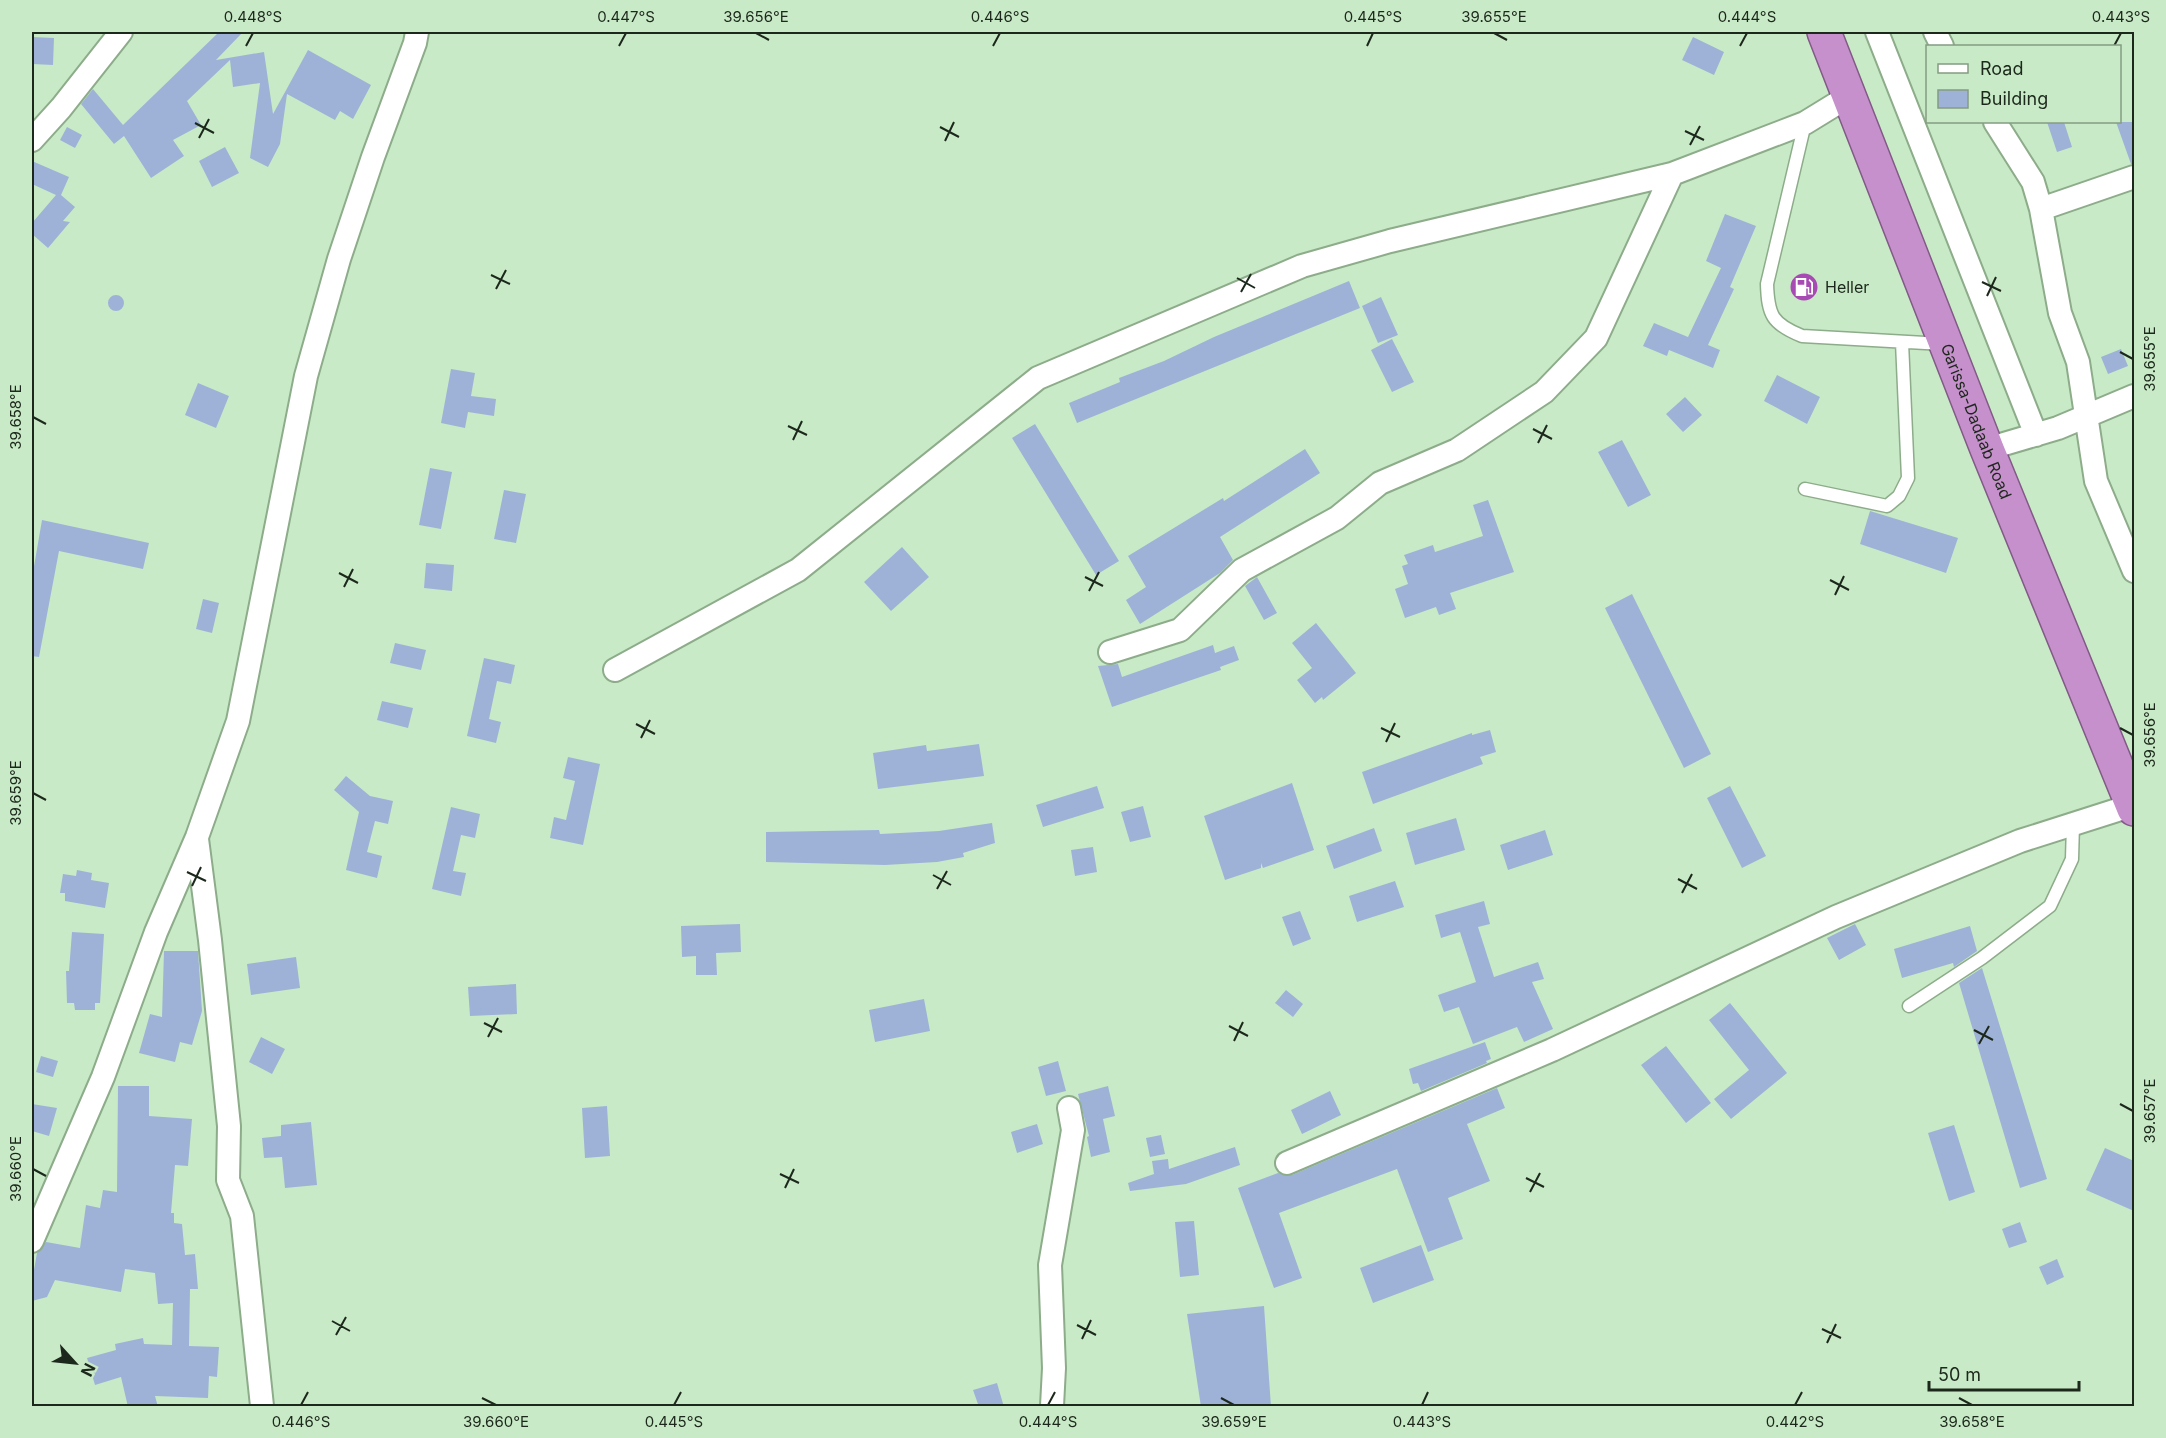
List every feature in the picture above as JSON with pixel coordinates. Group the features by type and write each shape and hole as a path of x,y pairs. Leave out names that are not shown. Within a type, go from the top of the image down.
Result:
{"highway":[{"name":"Garissa-Dadaab Road","path":"1824,32 1987,448 2134,807"}],"street":[{"path":"32,140 61,108 121,32"},
{"path":"32,1241 103,1077 156,932 197,837 238,721 306,376 339,259 373,157 416,43 417,32"},
{"path":"1877,32 2036,435"},
{"path":"615,670 798,570 1038,378 1302,266 1390,241 1672,174 1804,123 1849,96"},
{"path":"1996,123 2033,182 2041,209 2060,313 2078,362 2084,415 2096,481 2134,571"},
{"path":"1110,652 1180,630 1242,570 1337,518 1380,483 1457,450 1545,392 1596,338 1672,174"},
{"path":"2041,209 2134,177"},
{"path":"1987,448 2058,428 2084,415 2134,396"},
{"path":"1287,1162 1552,1050 1836,917 2020,841 2134,807"},
{"path":"197,837 229,1126 228,1179 242,1216 262,1407"},
{"path":"1052,1407 1054,1368 1050,1265 1072,1130 1069,1108"}],"lane":[{"path":"1804,123 1767,284 1768,309 1785,329 1802,336 1946,344"},
{"path":"1805,489 1887,506 1899,496 1908,478 1902,342"},
{"path":"1909,1006 1982,958 2050,906 2072,859 2073,824"}],"building":[{"path":"219,32 243,32 216,60 264,52 273,114 308,50 371,85 353,119 340,111 335,120 287,94 280,144 268,167 250,158 260,83 233,87 230,60 187,101 201,125 173,140 184,156 151,178 124,136 114,144 81,104 93,89 123,125"},
{"path":"32,37 54,38 53,65 32,64"},
{"path":"1693,37 1724,52 1714,75 1682,60"},
{"path":"2134,122 2134,164 2131,164 2116,123"},
{"path":"2047,123 2064,123 2072,147 2057,152"},
{"path":"67,127 82,135 75,148 60,140"},
{"path":"225,147 239,173 212,187 199,161"},
{"path":"32,161 69,177 61,195 75,207 63,221 70,222 48,248 32,234 32,223 56,195 32,184"},
{"path":"1725,214 1756,226 1730,287 1734,289 1708,345 1720,350 1713,368 1669,350 1667,356 1643,346 1654,323 1688,337 1721,268 1706,261"},
{"path":"1349,281 1360,308 1077,423 1069,403 1120,382 1119,378 1164,361 1214,337"},
{"path":"116,295 122,297 124,303 122,309 116,311 110,309 108,303 110,297"},
{"path":"1381,297 1398,335 1378,343 1362,306"},
{"path":"1392,339 1414,382 1392,392 1371,350"},
{"path":"2121,349 2128,366 2108,374 2101,357"},
{"path":"451,369 475,373 471,396 496,399 494,416 468,412 465,428 441,423"},
{"path":"1777,375 1820,397 1807,424 1764,401"},
{"path":"198,383 229,396 216,428 185,415"},
{"path":"1685,397 1702,415 1683,432 1666,414"},
{"path":"1035,424 1119,561 1096,575 1012,438"},
{"path":"1622,440 1651,495 1628,507 1598,452"},
{"path":"1305,449 1320,473 1220,537 1233,560 1220,573 1140,624 1126,600 1146,587 1128,556 1223,498 1224,501"},
{"path":"430,468 452,472 441,529 419,525"},
{"path":"504,490 526,494 516,543 494,539"},
{"path":"1488,500 1514,572 1450,593 1456,609 1439,615 1436,607 1405,618 1395,589 1408,584 1402,566 1408,564 1404,555 1433,545 1435,552 1483,536 1473,505"},
{"path":"1870,511 1958,538 1946,573 1860,544"},
{"path":"42,520 149,543 143,569 59,551 39,657 32,656 32,578"},
{"path":"902,547 929,577 891,611 864,582"},
{"path":"426,563 454,565 452,591 424,588"},
{"path":"1257,577 1277,613 1264,620 1245,586"},
{"path":"1632,594 1711,754 1684,768 1605,608"},
{"path":"203,599 219,603 212,633 196,629"},
{"path":"1316,623 1356,673 1323,700 1322,697 1315,703 1297,680 1312,668 1292,643"},
{"path":"395,643 426,650 421,670 390,663"},
{"path":"1213,645 1215,653 1234,646 1239,660 1220,667 1221,670 1112,707 1098,666 1118,664 1122,677"},
{"path":"484,658 515,665 511,684 497,681 489,719 501,722 496,743 467,736"},
{"path":"382,701 413,708 408,728 377,720"},
{"path":"1490,730 1496,752 1480,757 1483,764 1373,804 1362,772 1472,733 1472,735"},
{"path":"979,744 984,776 878,789 873,753 926,745 927,751"},
{"path":"568,757 600,764 583,845 550,838 554,817 566,820 575,781 563,778"},
{"path":"346,776 370,796 393,801 388,824 375,821 367,852 382,856 377,878 346,870 359,812 334,790"},
{"path":"1292,783 1314,850 1263,868 1261,863 1261,868 1225,880 1204,816"},
{"path":"1097,786 1104,808 1043,827 1036,805"},
{"path":"1730,786 1766,856 1742,868 1707,798"},
{"path":"1143,806 1151,837 1130,842 1121,812"},
{"path":"451,807 480,814 475,838 461,835 453,871 466,873 461,896 432,889"},
{"path":"1456,818 1465,850 1415,865 1406,833"},
{"path":"992,823 995,843 963,853 964,857 937,862 885,865 766,862 766,832 879,830 880,834 939,831"},
{"path":"1374,828 1382,851 1334,869 1326,846"},
{"path":"1545,830 1553,855 1508,870 1500,845"},
{"path":"1093,847 1097,872 1075,876 1071,850"},
{"path":"77,870 92,873 91,880 109,883 105,908 65,901 65,893 60,893 63,874 76,876"},
{"path":"1395,881 1404,907 1357,922 1349,896"},
{"path":"1484,901 1490,924 1478,927 1494,977 1538,962 1544,979 1532,982 1553,1029 1524,1042 1517,1027 1473,1044 1459,1007 1444,1012 1438,995 1476,982 1460,932 1441,938 1435,915"},
{"path":"1300,911 1311,939 1293,946 1282,917"},
{"path":"740,924 741,952 716,953 717,975 696,975 696,956 682,957 681,926"},
{"path":"1855,924 1866,945 1839,960 1827,938"},
{"path":"1970,926 1977,951 1954,967 1953,963 1902,978 1894,949"},
{"path":"72,932 104,934 100,1003 95,1003 95,1010 75,1010 74,1003 67,1003 66,971 69,971"},
{"path":"164,951 198,951 202,1011 192,1045 180,1042 175,1062 139,1053 150,1014 162,1017"},
{"path":"296,957 300,988 251,995 247,964"},
{"path":"1982,968 2047,1179 2020,1188 1959,983"},
{"path":"516,984 517,1014 470,1016 468,987"},
{"path":"1286,990 1303,1004 1293,1017 1275,1003"},
{"path":"924,999 930,1031 875,1042 869,1010"},
{"path":"1730,1003 1787,1073 1731,1119 1714,1099 1749,1070 1709,1020"},
{"path":"261,1037 285,1049 272,1074 249,1062"},
{"path":"1485,1042 1491,1059 1486,1061 1487,1063 1421,1091 1418,1083 1413,1084 1409,1069"},
{"path":"1666,1046 1711,1103 1686,1123 1641,1065"},
{"path":"41,1056 58,1061 53,1077 36,1072"},
{"path":"1058,1061 1066,1091 1046,1096 1038,1067"},
{"path":"118,1086 149,1086 149,1116 192,1119 188,1166 175,1165 171,1213 174,1213 174,1223 182,1224 185,1255 195,1254 198,1289 190,1289 189,1346 219,1347 217,1377 209,1376 208,1398 155,1396 158,1407 128,1407 121,1377 95,1385 87,1358 116,1350 115,1344 143,1338 144,1344 172,1345 173,1303 158,1304 155,1273 125,1269 121,1292 55,1280 47,1297 32,1301 32,1281 37,1253 46,1242 80,1248 86,1205 100,1208 103,1190 117,1192"},
{"path":"1108,1086 1115,1116 1103,1119 1110,1152 1091,1157 1087,1137 1089,1136 1078,1094"},
{"path":"1497,1088 1505,1108 1467,1124 1490,1181 1448,1198 1463,1239 1428,1252 1397,1169 1279,1213 1302,1278 1274,1288 1238,1188 1278,1173 1292,1175"},
{"path":"1330,1091 1341,1115 1302,1134 1291,1110"},
{"path":"32,1104 57,1108 49,1136 32,1131"},
{"path":"607,1106 610,1156 585,1158 582,1108"},
{"path":"311,1122 317,1185 285,1188 282,1157 264,1158 262,1138 281,1136 281,1125"},
{"path":"1037,1124 1043,1144 1017,1153 1011,1132"},
{"path":"1954,1125 1975,1192 1949,1201 1928,1133"},
{"path":"1161,1135 1165,1154 1150,1157 1146,1138"},
{"path":"1235,1147 1240,1165 1186,1184 1130,1191 1128,1183 1154,1174 1152,1161 1168,1159 1169,1169"},
{"path":"2105,1148 2134,1161 2134,1211 2086,1190"},
{"path":"1194,1221 1199,1275 1180,1277 1175,1222"},
{"path":"2020,1222 2027,1242 2009,1248 2002,1229"},
{"path":"1421,1245 1434,1280 1373,1303 1360,1268"},
{"path":"2057,1259 2064,1277 2047,1285 2039,1267"},
{"path":"1264,1306 1271,1407 1201,1407 1187,1314"},
{"path":"997,1383 1004,1407 979,1407 973,1390"}],"place":[{"name":"Heller","path":"1804,287"}]}
